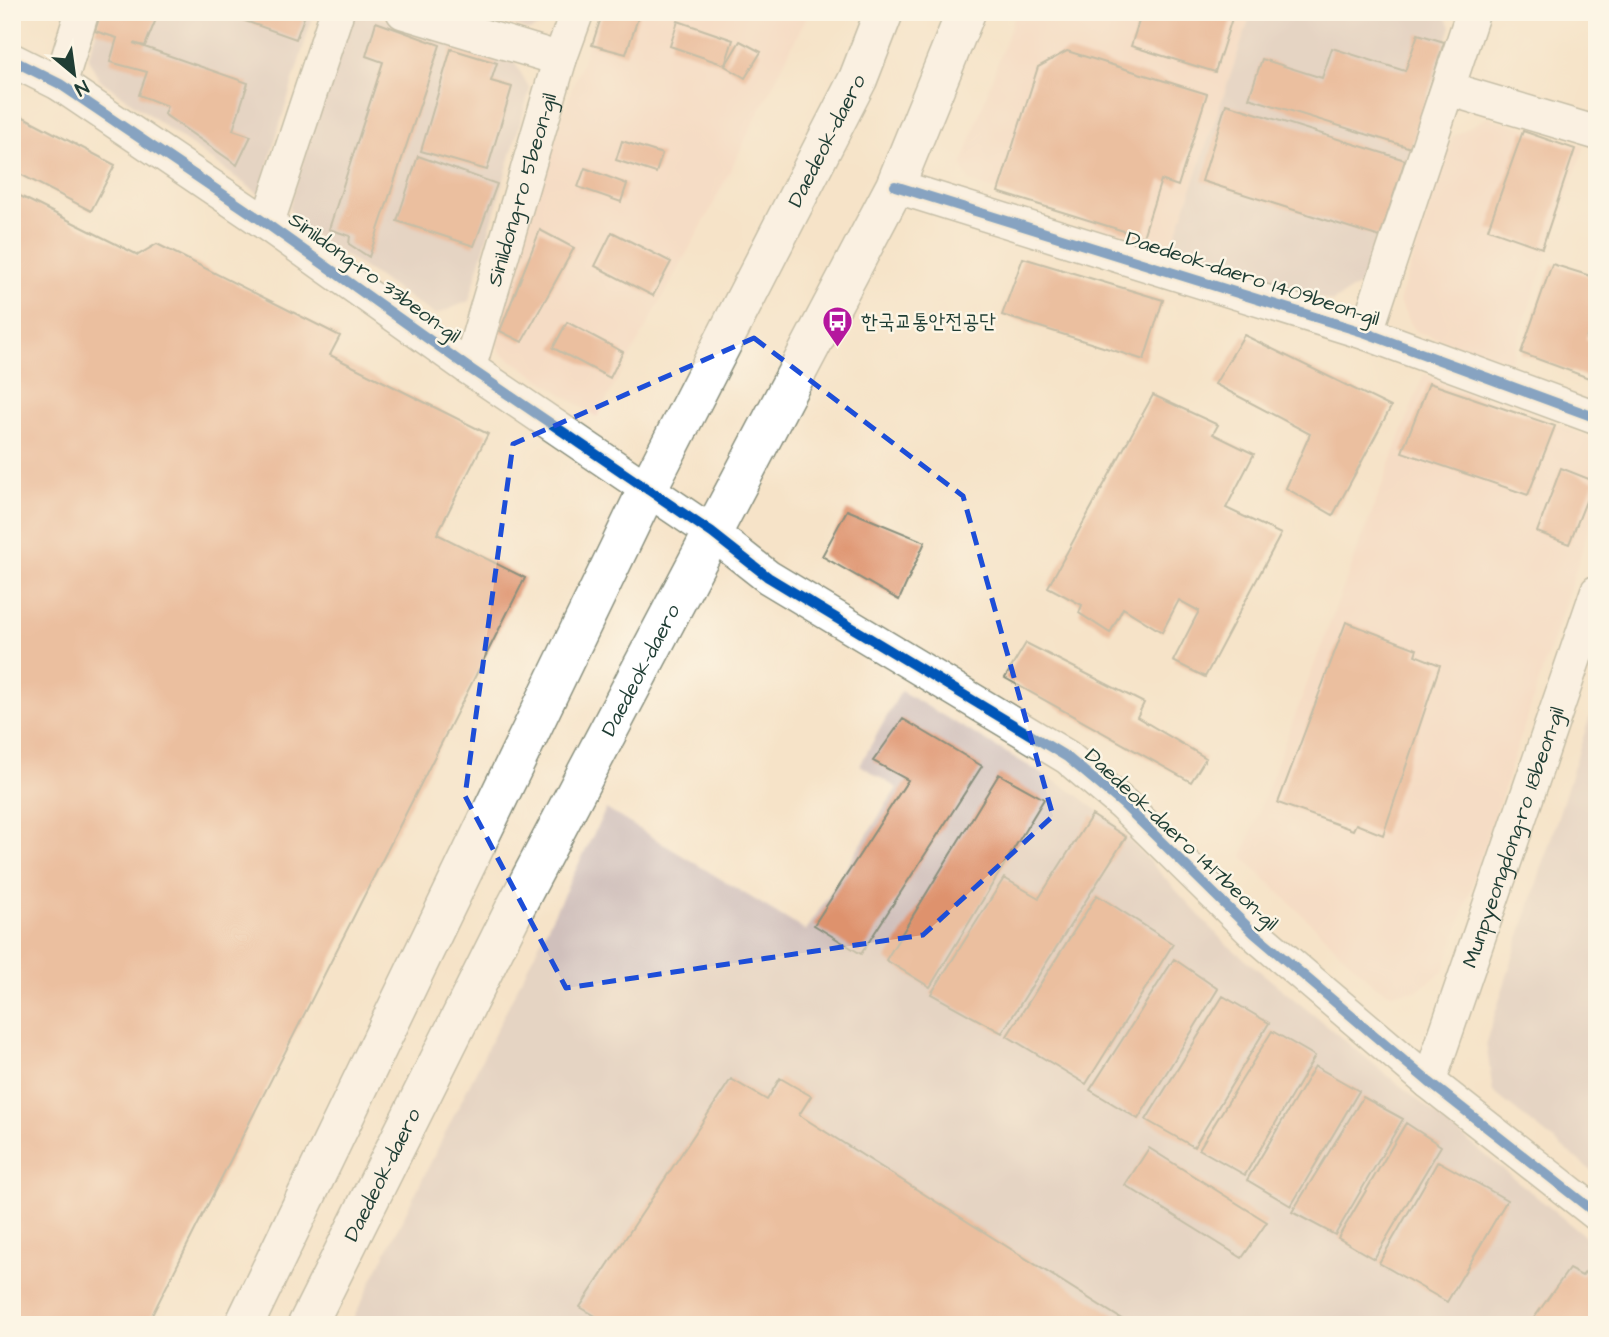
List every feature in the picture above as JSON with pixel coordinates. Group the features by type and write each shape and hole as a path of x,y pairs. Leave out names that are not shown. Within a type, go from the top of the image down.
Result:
{"main road":[{"name":"Daedeok-daero","path":"244,1325 647,490 858,79 884,12"},
{"name":"Daedeok-daero","path":"307,1325 514,910 895,186 966,12"}],"street":[{"path":"60,84 82,12"},
{"path":"267,224 337,12"},
{"path":"403,12 559,59"},
{"name":"Sinildong-ro 5beon-gil","path":"469,368 559,59 577,12"},
{"path":"1366,333 1473,12"},
{"name":"Sinildong-ro 33beon-gil","path":"12,60 60,84 267,224 469,368 712,533"},
{"path":"1449,89 1597,133"},
{"name":"Daedeok-daero 1409beon-gil","path":"895,186 1366,333 1597,418"},
{"name":"Daedeok-daero 1417beon-gil","path":"712,533 768,578 1067,757 1124,805 1255,934 1429,1082 1597,1214"},
{"name":"Munpyeongdong-ro 18beon-gil","path":"1429,1082 1597,592"}],"highlighted area":[{"path":"754,338 963,496 1053,816 923,935 566,988 465,796 513,444"}],"shaded area":[{"path":"102,12 314,12 259,194 99,79 88,58"},
{"path":"363,12 515,63 530,89 469,301 435,315 300,226 289,208 345,23"},
{"path":"474,12 556,12 553,19 530,31"},
{"path":"599,12 797,12 807,16 712,207 597,417 501,353 493,337 549,155"},
{"path":"1016,12 1252,12 1170,252 970,182 961,166"},
{"path":"1252,12 1442,12 1451,26 1370,279 1332,302 1170,252"},
{"path":"1488,117 1584,147 1511,362 1415,331 1399,302 1452,137"},
{"path":"1424,374 1587,436 1597,453 1597,505 1444,971 1417,991 1389,993 1373,984 1242,856"},
{"path":"901,691 1075,793 1114,823 1224,942 1597,1246 1597,1325 350,1325 606,809 806,931 897,788 860,765"},
{"path":"1597,694 1597,1175 1493,1092 1486,1042"}],"building":[{"path":"101,12 159,12 145,46 133,43 248,83 233,130 251,136 237,165 164,114 167,106 139,95 147,72 110,62 117,38 95,31"},
{"path":"220,12 306,12 296,39"},
{"path":"603,12 640,12 626,54 592,45"},
{"path":"1142,12 1234,12 1215,72 1131,46"},
{"path":"678,21 733,40 725,65 670,46"},
{"path":"376,22 440,45 369,257 349,244 350,236 329,229 383,62 366,56"},
{"path":"1418,34 1444,42 1411,148 1249,98 1262,59 1322,78 1332,48 1405,71"},
{"path":"740,41 761,52 745,78 725,66"},
{"path":"451,49 497,63 491,81 512,87 487,170 421,151"},
{"path":"1067,51 1207,94 1178,186 1161,180 1143,237 998,192 1038,67"},
{"path":"1226,104 1405,160 1380,237 1202,181"},
{"path":"12,111 115,165 91,211 12,170"},
{"path":"1523,131 1575,149 1542,248 1488,229"},
{"path":"622,141 662,154 656,173 616,160"},
{"path":"418,156 497,184 474,246 397,221"},
{"path":"585,168 627,184 621,202 578,187"},
{"path":"12,192 138,255 157,244 340,336 330,355 488,434 437,534 525,578 147,1325 12,1325"},
{"path":"540,230 574,248 522,342 500,331"},
{"path":"612,232 671,262 653,296 595,266"},
{"path":"1023,258 1163,300 1144,360 1002,315"},
{"path":"1552,264 1597,278 1597,311 1586,339 1597,342 1597,381 1521,353"},
{"path":"567,322 623,352 610,378 553,348"},
{"path":"1244,335 1391,407 1333,515 1286,488 1310,434 1215,384"},
{"path":"1429,383 1555,426 1528,495 1402,452"},
{"path":"1153,395 1218,425 1213,434 1254,454 1226,508 1281,534 1205,677 1173,661 1199,611 1179,600 1162,632 1123,608 1110,633 1079,613 1082,605 1048,587"},
{"path":"1561,468 1594,481 1569,544 1537,532"},
{"path":"847,510 925,542 899,600 822,556"},
{"path":"1346,622 1417,649 1415,655 1440,665 1383,835 1356,824 1353,830 1278,803"},
{"path":"1026,643 1144,703 1137,717 1206,758 1191,782 1005,678"},
{"path":"903,719 982,766 861,954 814,925 908,780 873,761"},
{"path":"999,774 1044,799 930,987 886,960"},
{"path":"1092,815 1126,837 1002,1033 931,994 1004,878 1039,898"},
{"path":"1097,895 1173,944 1086,1084 1007,1036"},
{"path":"1174,959 1218,989 1138,1119 1090,1090"},
{"path":"1223,996 1269,1023 1194,1147 1146,1120"},
{"path":"1272,1031 1315,1056 1245,1175 1199,1149"},
{"path":"1315,1066 1359,1091 1291,1206 1247,1180"},
{"path":"780,1078 811,1096 799,1115 1131,1325 611,1325 580,1307 731,1079 767,1100"},
{"path":"1363,1097 1403,1119 1335,1235 1292,1212"},
{"path":"1406,1123 1441,1146 1374,1259 1338,1238"},
{"path":"1149,1148 1267,1222 1242,1258 1125,1185"},
{"path":"1438,1161 1507,1200 1447,1302 1379,1263"},
{"path":"1592,1264 1597,1267 1597,1325 1529,1325 1569,1269 1582,1276"}],"cycle path":[{"path":"12,60 60,84 267,224 469,368 712,533 768,577 1067,757 1124,805 1255,934 1429,1082 1597,1214"},
{"path":"895,186 1366,333 1597,418"}],"place":[{"name":"한국교통안전공단","path":"838,348"}]}
